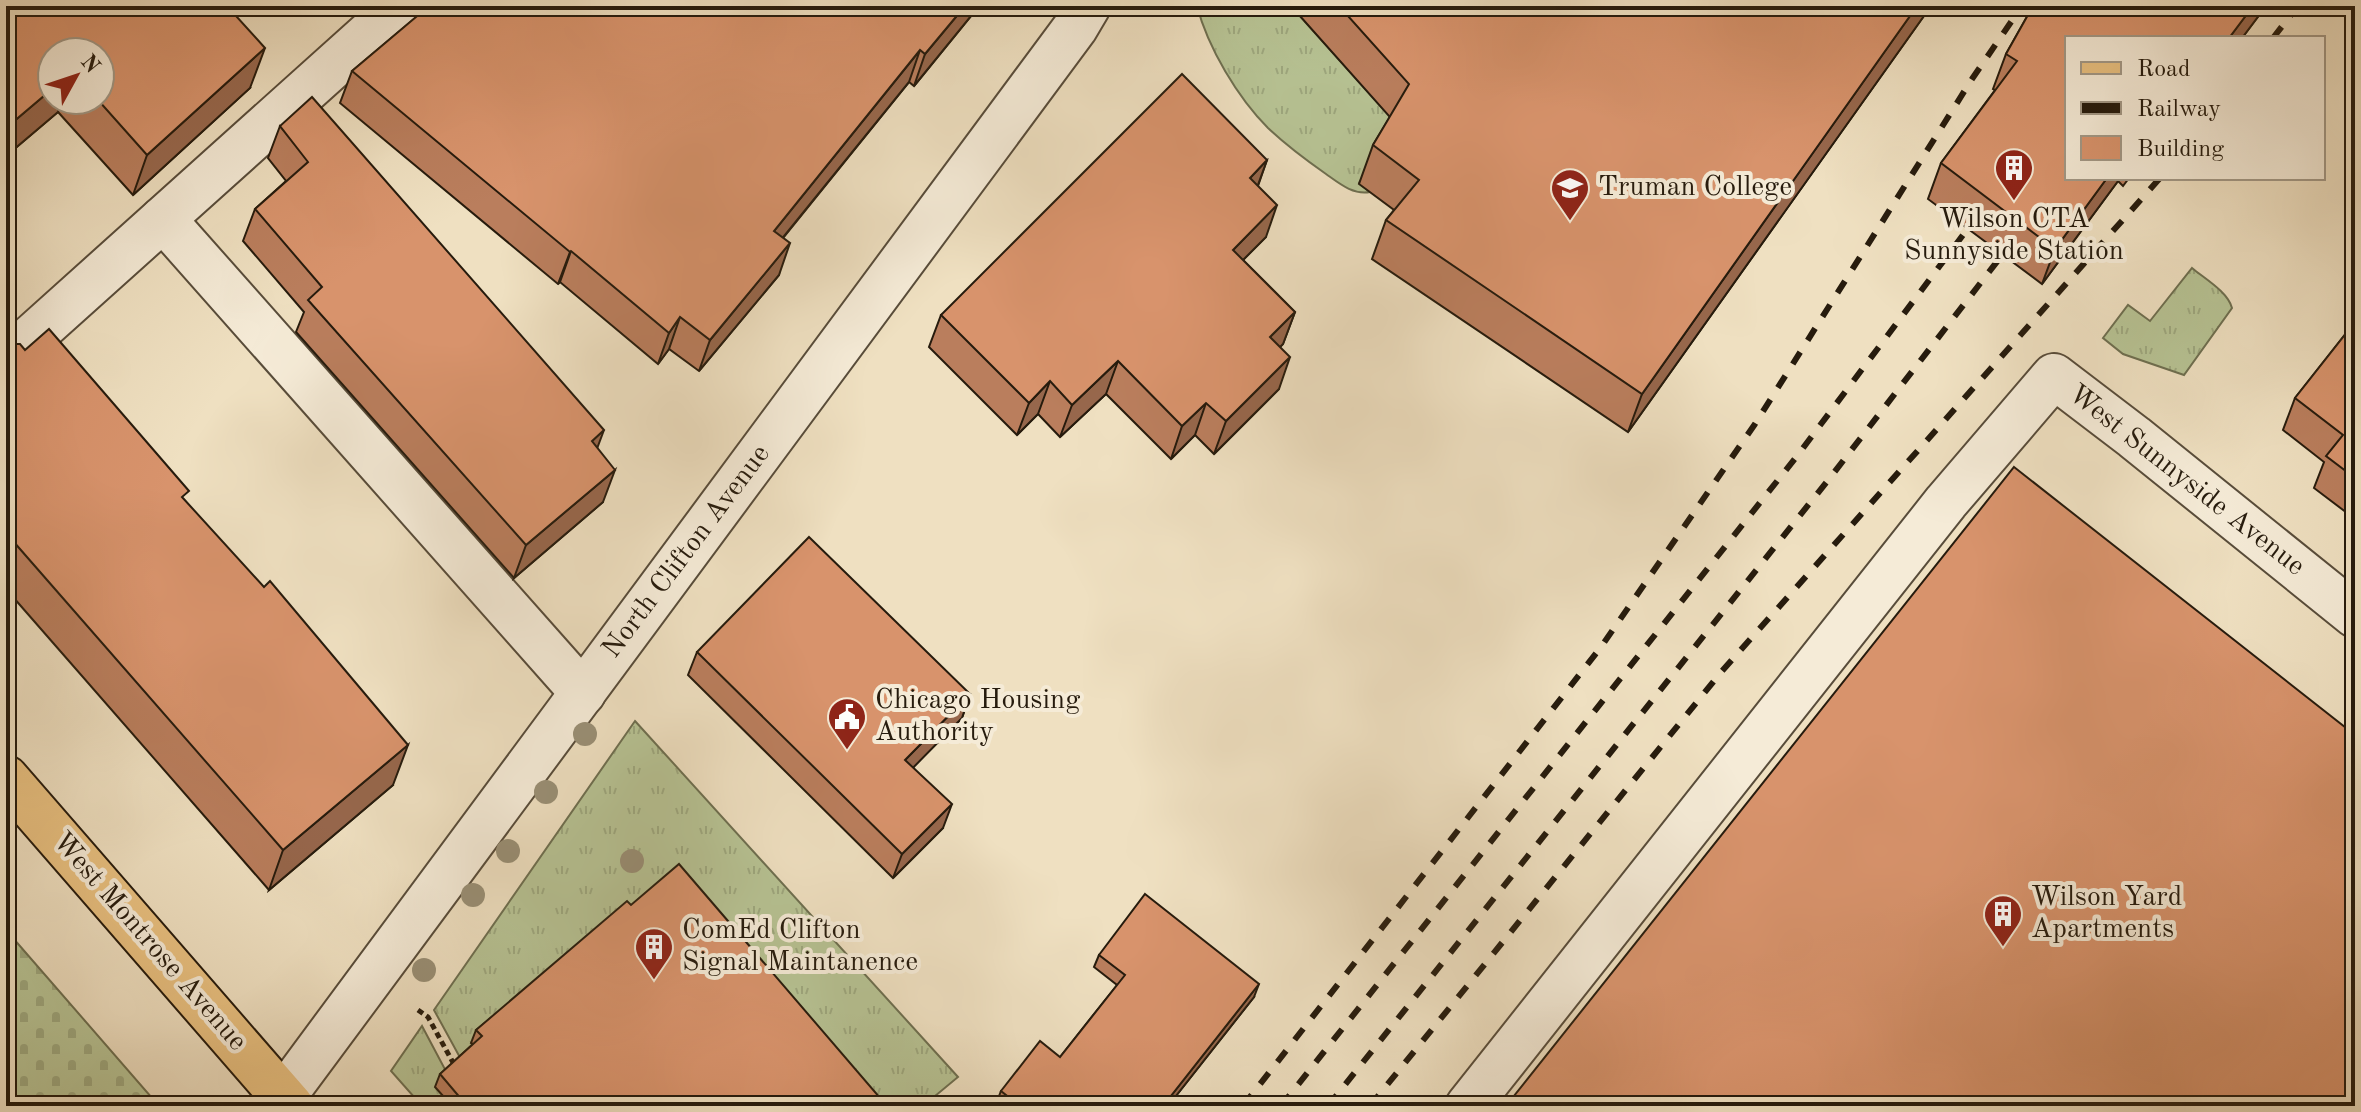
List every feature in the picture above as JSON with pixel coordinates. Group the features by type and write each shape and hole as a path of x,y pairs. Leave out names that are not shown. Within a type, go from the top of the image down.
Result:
{"main road":[{"name":"West Montrose Avenue","path":"6,778 287,1102"}],"street":[{"path":"6,360 400,6"},
{"name":"North Clifton Avenue","path":"287,1102 583,693 1075,28 1088,6"},
{"path":"163,219 583,693"},
{"name":"West Sunnyside Avenue","path":"1468,1106 1946,502 2054,376 2355,615"}],"path":[{"path":"409,1003 428,1017 456,1069"}],"green space":[{"path":"1197,6 1291,6 1395,122 1359,183 1370,192 1358,192 1342,185 1268,128 1225,72"},
{"path":"2192,268 2221,291 2232,308 2184,375 2123,354 2103,338 2128,305 2150,321"},
{"path":"635,721 958,1077 923,1106 872,1106 472,1043 478,1050 463,1063 434,1010"},
{"path":"6,930 159,1106 6,1106"},
{"path":"422,1026 448,1075 436,1087 452,1106 422,1106 391,1071"}],"building":[{"path":"6,6 227,6 265,48 147,155 112,116 116,116 116,36 36,36 36,103 6,128"},
{"path":"429,6 965,6 925,54 920,50 774,231 790,243 710,340 680,317 669,333 352,71"},
{"path":"1339,6 1917,6 1642,394 1386,220 1419,180 1373,145 1409,84"},
{"path":"2033,6 2253,6 2230,36 2065,36 2065,180 2106,180 2055,249 1941,163 2017,61 2006,54"},
{"path":"1182,74 1267,160 1250,178 1277,205 1233,250 1295,312 1270,337 1290,357 1226,421 1206,403 1182,426 1118,361 1072,405 1050,381 1029,403 941,315"},
{"path":"312,97 604,430 592,441 615,470 526,545 308,300 322,287 255,209 308,162 280,126"},
{"path":"2355,322 2355,478 2326,456 2343,435 2295,398"},
{"path":"49,329 189,491 182,497 264,587 270,581 408,745 283,850 6,533 6,340 20,344 25,350"},
{"name":"Wilson Yard Apartments","path":"2014,467 2355,735 2355,1106 1506,1106"},
{"name":"Chicago Housing Authority","path":"809,537 970,694 905,760 952,804 902,854 697,652"},
{"name":"ComEd Clifton Signal Maintanence","path":"679,864 887,1106 467,1106 440,1074 482,1036 476,1030 627,901 631,905"},
{"path":"1145,894 1259,984 1163,1106 1020,1106 1001,1091 1040,1041 1060,1057 1125,975 1099,955"}],"railway":[{"path":"1243,1106 1601,647 1755,424 1972,79 2022,6"},
{"path":"2275,36 2298,6"},
{"path":"1370,1106 1722,671 2158,180"},
{"path":"1281,1106 1797,456 1981,211"},
{"path":"1328,1106 1829,479 2016,237"}],"place":[{"name":"Wilson CTA Sunnyside Station","path":"2014,202"},
{"name":"Truman College","path":"1570,222"},
{"name":"Chicago Housing Authority","path":"847,751"},
{"name":"Wilson Yard Apartments","path":"2003,948"},
{"name":"ComEd Clifton Signal Maintanence","path":"654,981"}]}
